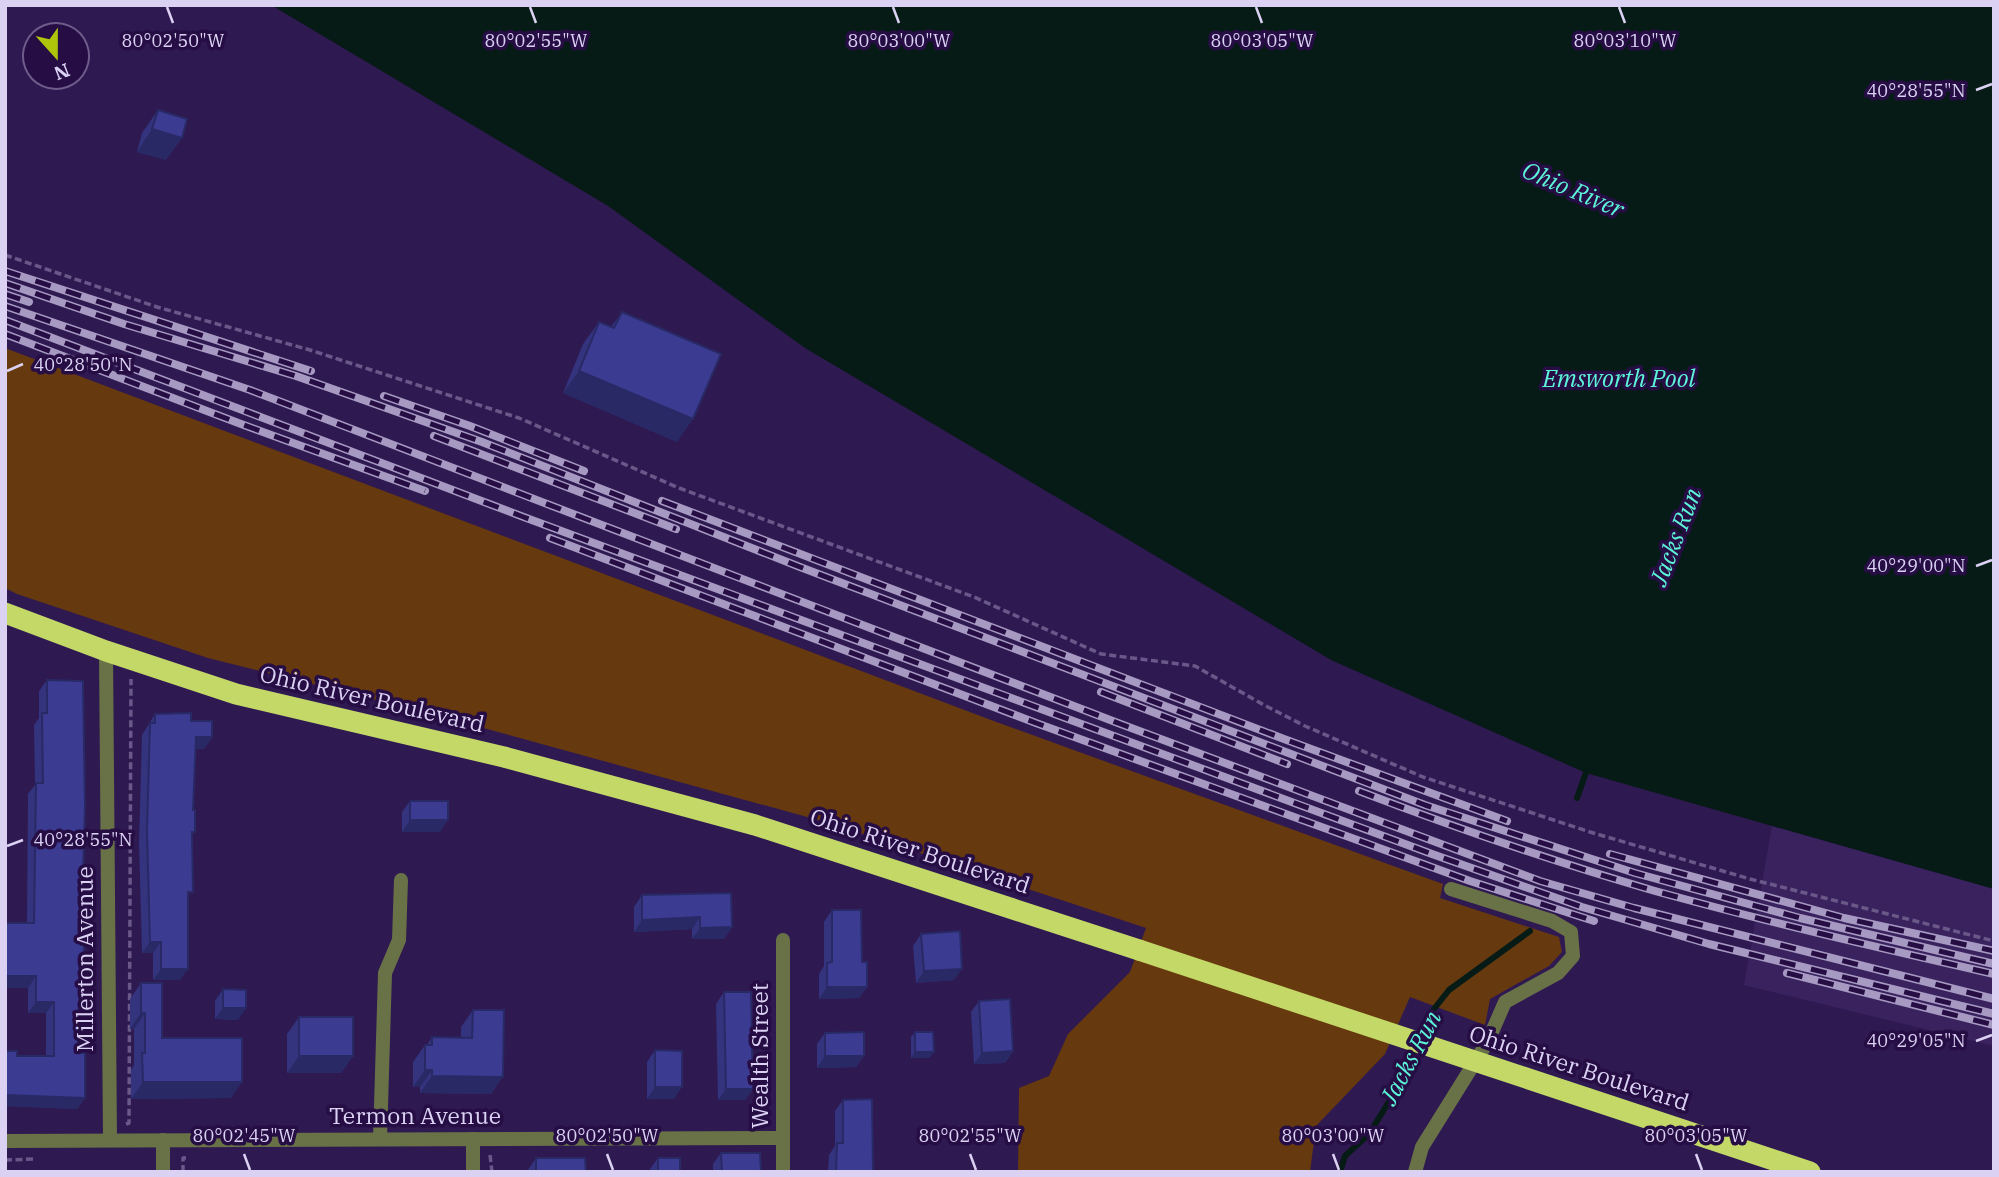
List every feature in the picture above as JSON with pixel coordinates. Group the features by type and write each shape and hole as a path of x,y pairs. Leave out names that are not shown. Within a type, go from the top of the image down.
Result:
{"highway":[{"name":"Ohio River Boulevard","path":"5,613 106,651 236,694 504,757 755,825 1810,1172"}],"street":[{"name":"Millerton Avenue","path":"106,651 110,1140"},
{"path":"380,1139 385,973 399,940 401,880"},
{"path":"1415,1172 1422,1147 1488,1041 1506,1002 1558,973 1573,956 1571,932 1552,921 1451,889"},
{"name":"Wealth Street","path":"783,940 783,1172"},
{"name":"Termon Avenue","path":"5,1141 783,1138"},
{"path":"473,1139 473,1172"},
{"path":"163,1140 163,1172"}],"path":[{"path":"5,255 157,307 310,350 519,418 679,488 974,597 1101,654 1195,666 1305,726 1423,777 1590,832 1750,879 1994,941"},
{"path":"5,1160 44,1159"}],"shaded area":[{"path":"5,348 991,720 1443,884 1440,898 1559,937 1562,952 1549,966 1490,999 1485,1025 1410,997 1385,1054 1316,1126 1310,1172 1018,1172 1019,1088 1049,1076 1068,1034 1130,972 1146,928 829,823 436,715 208,658 5,588"},
{"path":"1772,826 1994,889 1994,1046 1744,985"}],"water":[{"name":"Emsworth Pool","path":"271,5 1994,5 1994,889 1586,773 1331,660 805,348 608,206"}],"building":[{"path":"158,110 187,119 182,138 152,129"},
{"path":"622,312 721,354 693,419 579,371 599,322 614,328"},
{"path":"47,680 83,681 85,805 81,945 84,945 83,1002 79,1002 78,1053 85,1053 85,1098 5,1095 5,1051 17,1051 17,1056 54,1056 54,1002 36,1002 36,976 5,976 5,923 34,923 36,783 43,783 42,713 47,713"},
{"path":"191,713 191,721 212,721 212,737 196,737 193,810 195,832 192,832 193,892 188,892 188,969 161,969 161,942 150,942 147,831 150,723 155,723 155,714"},
{"path":"410,801 448,801 448,820 410,820"},
{"path":"731,893 732,927 700,928 700,917 642,920 642,895"},
{"path":"832,910 861,910 862,962 867,962 867,987 827,987 827,963 832,962"},
{"path":"960,931 962,969 924,971 921,934"},
{"path":"141,983 162,983 162,1038 242,1038 242,1082 143,1082 145,1013 141,1013"},
{"path":"223,989 246,990 246,1008 223,1008"},
{"path":"724,992 751,992 753,1089 726,1089"},
{"path":"1010,999 1013,1051 982,1053 979,1001"},
{"path":"473,1010 504,1010 503,1077 432,1076 432,1070 425,1070 425,1045 432,1045 432,1037 472,1038"},
{"path":"299,1017 353,1017 353,1056 299,1056"},
{"path":"864,1032 864,1056 825,1056 825,1033"},
{"path":"915,1032 933,1032 934,1052 915,1052"},
{"path":"655,1050 682,1051 682,1087 655,1087"},
{"path":"872,1099 873,1172 836,1172 837,1143 843,1143 843,1100"},
{"path":"721,1153 760,1153 761,1172 722,1172"},
{"path":"536,1158 585,1158 586,1172 536,1172"},
{"path":"658,1158 680,1158 680,1172 658,1172"}],"waterway":[{"name":"Jacks Run","path":"1577,798 1588,767"},
{"name":"Jacks Run","path":"1340,1172 1345,1156 1369,1134 1395,1092 1430,1014 1449,990 1530,931"}],"railway":[{"path":"5,271 311,371"},
{"path":"5,283 124,324 296,376 482,442 800,567 1425,805 1635,873 1800,918 1994,964"},
{"path":"5,294 29,302"},
{"path":"5,306 250,390 1118,723 1540,881 1634,908 1994,999"},
{"path":"5,320 521,516 1432,854 1582,907 1709,944 1994,1014"},
{"path":"5,334 425,491"},
{"path":"384,396 470,426 584,471"},
{"path":"434,436 676,529"},
{"path":"662,501 1284,739 1507,821"},
{"path":"550,538 1036,723 1470,881 1594,921"},
{"path":"1101,692 1287,764"},
{"path":"1359,791 1506,844 1655,891 1994,974"},
{"path":"1610,854 1844,918 1994,951"},
{"path":"1787,973 1994,1025"}],"water label":[{"name":"Ohio River","path":"1573,190"}]}
